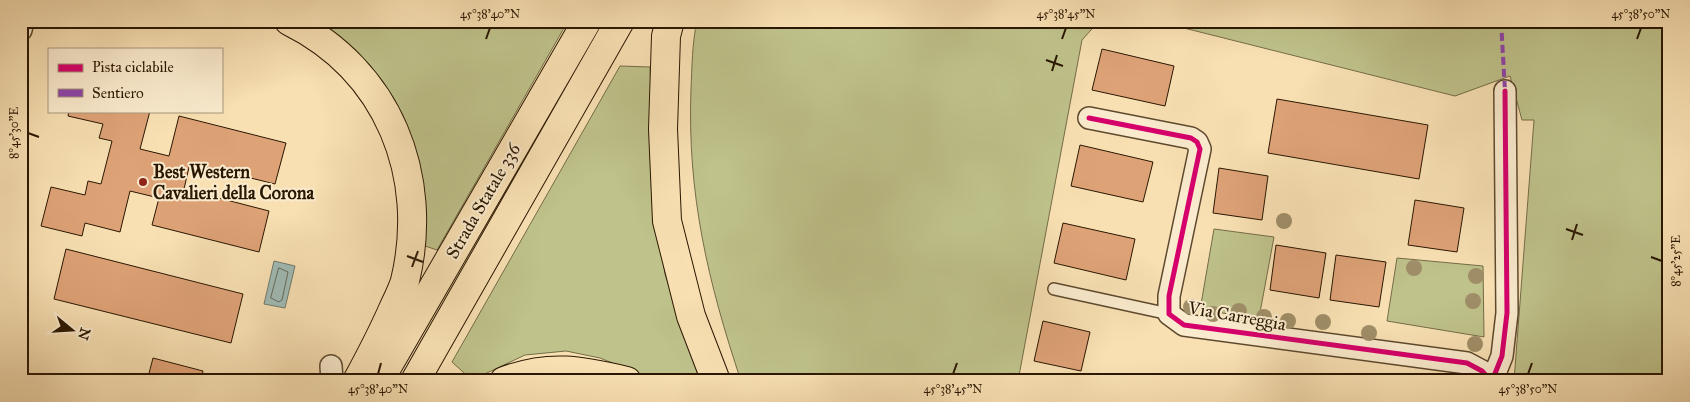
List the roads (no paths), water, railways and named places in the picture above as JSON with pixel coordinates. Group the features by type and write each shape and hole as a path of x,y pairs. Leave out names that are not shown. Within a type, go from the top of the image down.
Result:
{"highway":[{"path":"289,21 303,28 342,57 364,82 381,105 396,136 406,163 413,210 410,250 404,283 375,349 357,381"},
{"name":"Strada Statale 336","path":"379,381 586,21"},
{"name":"Strada Statale 336","path":"415,381 620,21"},
{"path":"670,21 666,36 663,128 667,221 691,316 716,381"},
{"path":"504,381 528,372 559,370 587,372 627,381"}],"street":[{"path":"21,30 23,21"},
{"name":"Via Carreggia","path":"1089,118 1191,138 1197,142 1200,149 1169,296 1169,314 1184,325 1468,363 1482,371 1491,381 1502,356 1507,313 1505,91"}],"lane":[{"path":"1054,289 1169,314"}],"water":[{"path":"274,261 295,266 285,308 264,304"}],"place":[{"name":"Best Western Cavalieri della Corona","path":"143,182"}]}
